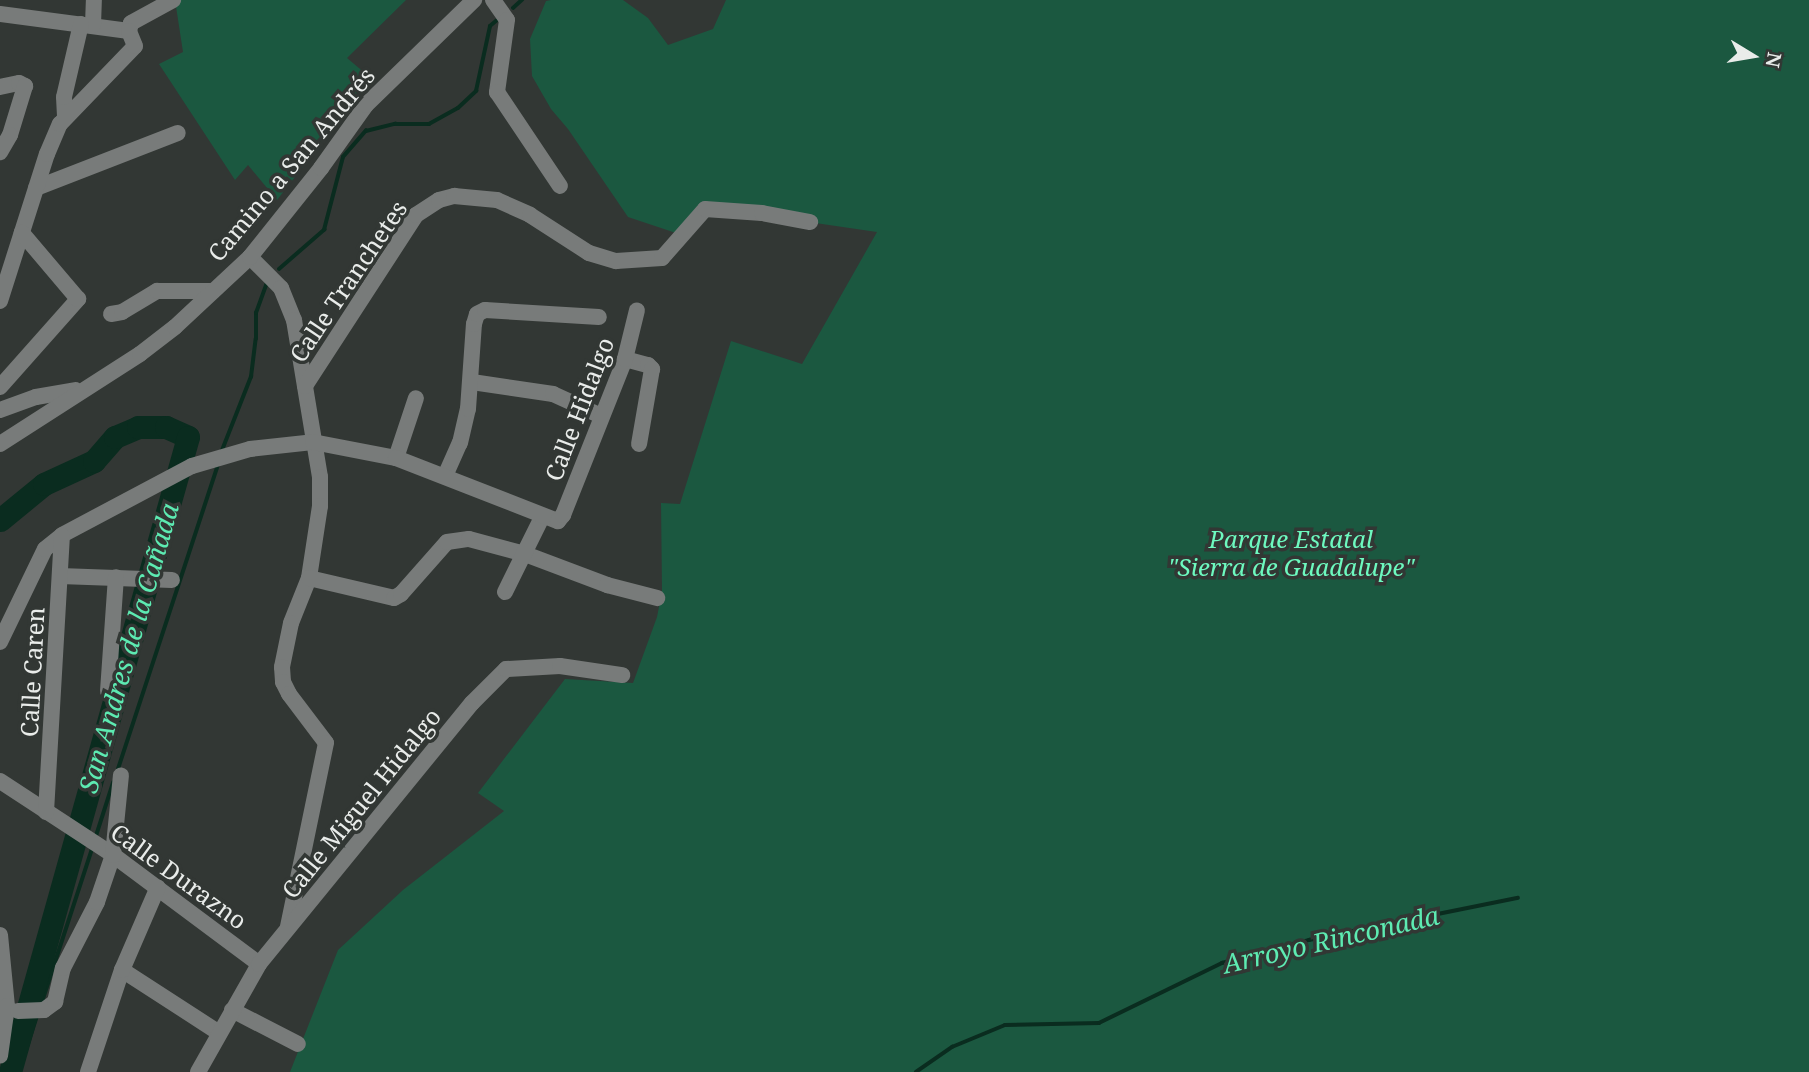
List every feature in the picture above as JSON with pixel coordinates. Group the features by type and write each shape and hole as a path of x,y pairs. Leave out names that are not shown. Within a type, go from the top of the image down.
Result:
{"street":[{"path":"65,116 64,97 94,0"},
{"path":"1,298 36,188 65,116 135,46 130,31 131,23 173,0"},
{"name":"Camino a San Andrés","path":"0,444 140,354 175,327 250,257 321,168 366,104 474,0"},
{"path":"493,0 507,20 498,92 560,186"},
{"path":"0,14 19,7 87,25 130,31"},
{"path":"0,87 19,83 25,86 10,135 0,152"},
{"path":"36,188 178,133"},
{"name":"Calle Tranchetes","path":"304,386 416,215 439,200 454,196 497,200 530,215 589,253 616,261 662,258 705,209 762,213 810,222"},
{"path":"0,387 78,299 22,233"},
{"path":"250,257 272,276 288,300 294,320 321,492 309,578 291,623 282,667 283,682 289,694 326,743 288,926"},
{"path":"111,314 122,312 157,291 213,291"},
{"path":"445,476 460,443 472,382 474,324 477,314 485,310 599,317"},
{"name":"Calle Hidalgo","path":"505,592 525,554 550,519 601,416 625,359 637,310"},
{"path":"625,359 652,369 639,444"},
{"path":"472,382 553,394 601,416"},
{"path":"0,410 36,397 84,389"},
{"path":"396,458 416,398"},
{"path":"0,642 45,549 62,535 192,466 250,449 313,442 396,458 550,519"},
{"name":"Calle Caren","path":"46,812 62,535"},
{"path":"309,578 394,598 401,594 447,542 468,539 525,554 607,585 657,598"},
{"path":"60,576 172,580"},
{"path":"108,691 116,577"},
{"name":"Calle Miguel Hidalgo","path":"199,1072 259,964 472,703 506,669 560,666 622,675"},
{"path":"18,1011 44,1010 55,1002 63,968 97,902 113,855 121,775"},
{"name":"Calle Durazno","path":"0,781 113,855 259,964"},
{"path":"88,1072 122,970 158,887"},
{"path":"0,935 7,1006 0,1055"},
{"path":"122,970 219,1032"},
{"path":"232,1010 298,1044"}],"green space":[{"path":"175,0 406,0 347,58 372,79 277,200 248,165 235,180 159,64 183,52"},
{"name":"Parque Estatal \"Sierra de Guadalupe\"","path":"623,0 648,18 668,45 713,29 726,0 1809,0 1809,1072 290,1072 338,950 403,890 504,811 478,793 565,679 633,683 657,617 662,591 661,503 680,504 731,341 802,364 877,232 718,209 676,233 628,217 568,129 551,109 532,76 530,39 546,1"}],"waterway":[{"path":"513,8 522,0"},
{"path":"279,269 324,230 343,157 366,131 395,124 429,124 458,108 476,91 490,26 496,21"},
{"path":"221,453 251,377 256,313 266,285"},
{"name":"San Andres de la Cañada","path":"0,520 44,484 94,461 115,437 138,427 166,427 188,437 10,1072"},
{"path":"118,769 218,464"},
{"path":"95,839 113,783"},
{"path":"41,1005 93,846"},
{"name":"Arroyo Rinconada","path":"916,1072 952,1047 1005,1025 1099,1023 1222,963 1309,940 1518,898"},
{"path":"19,1072 37,1016"}]}
